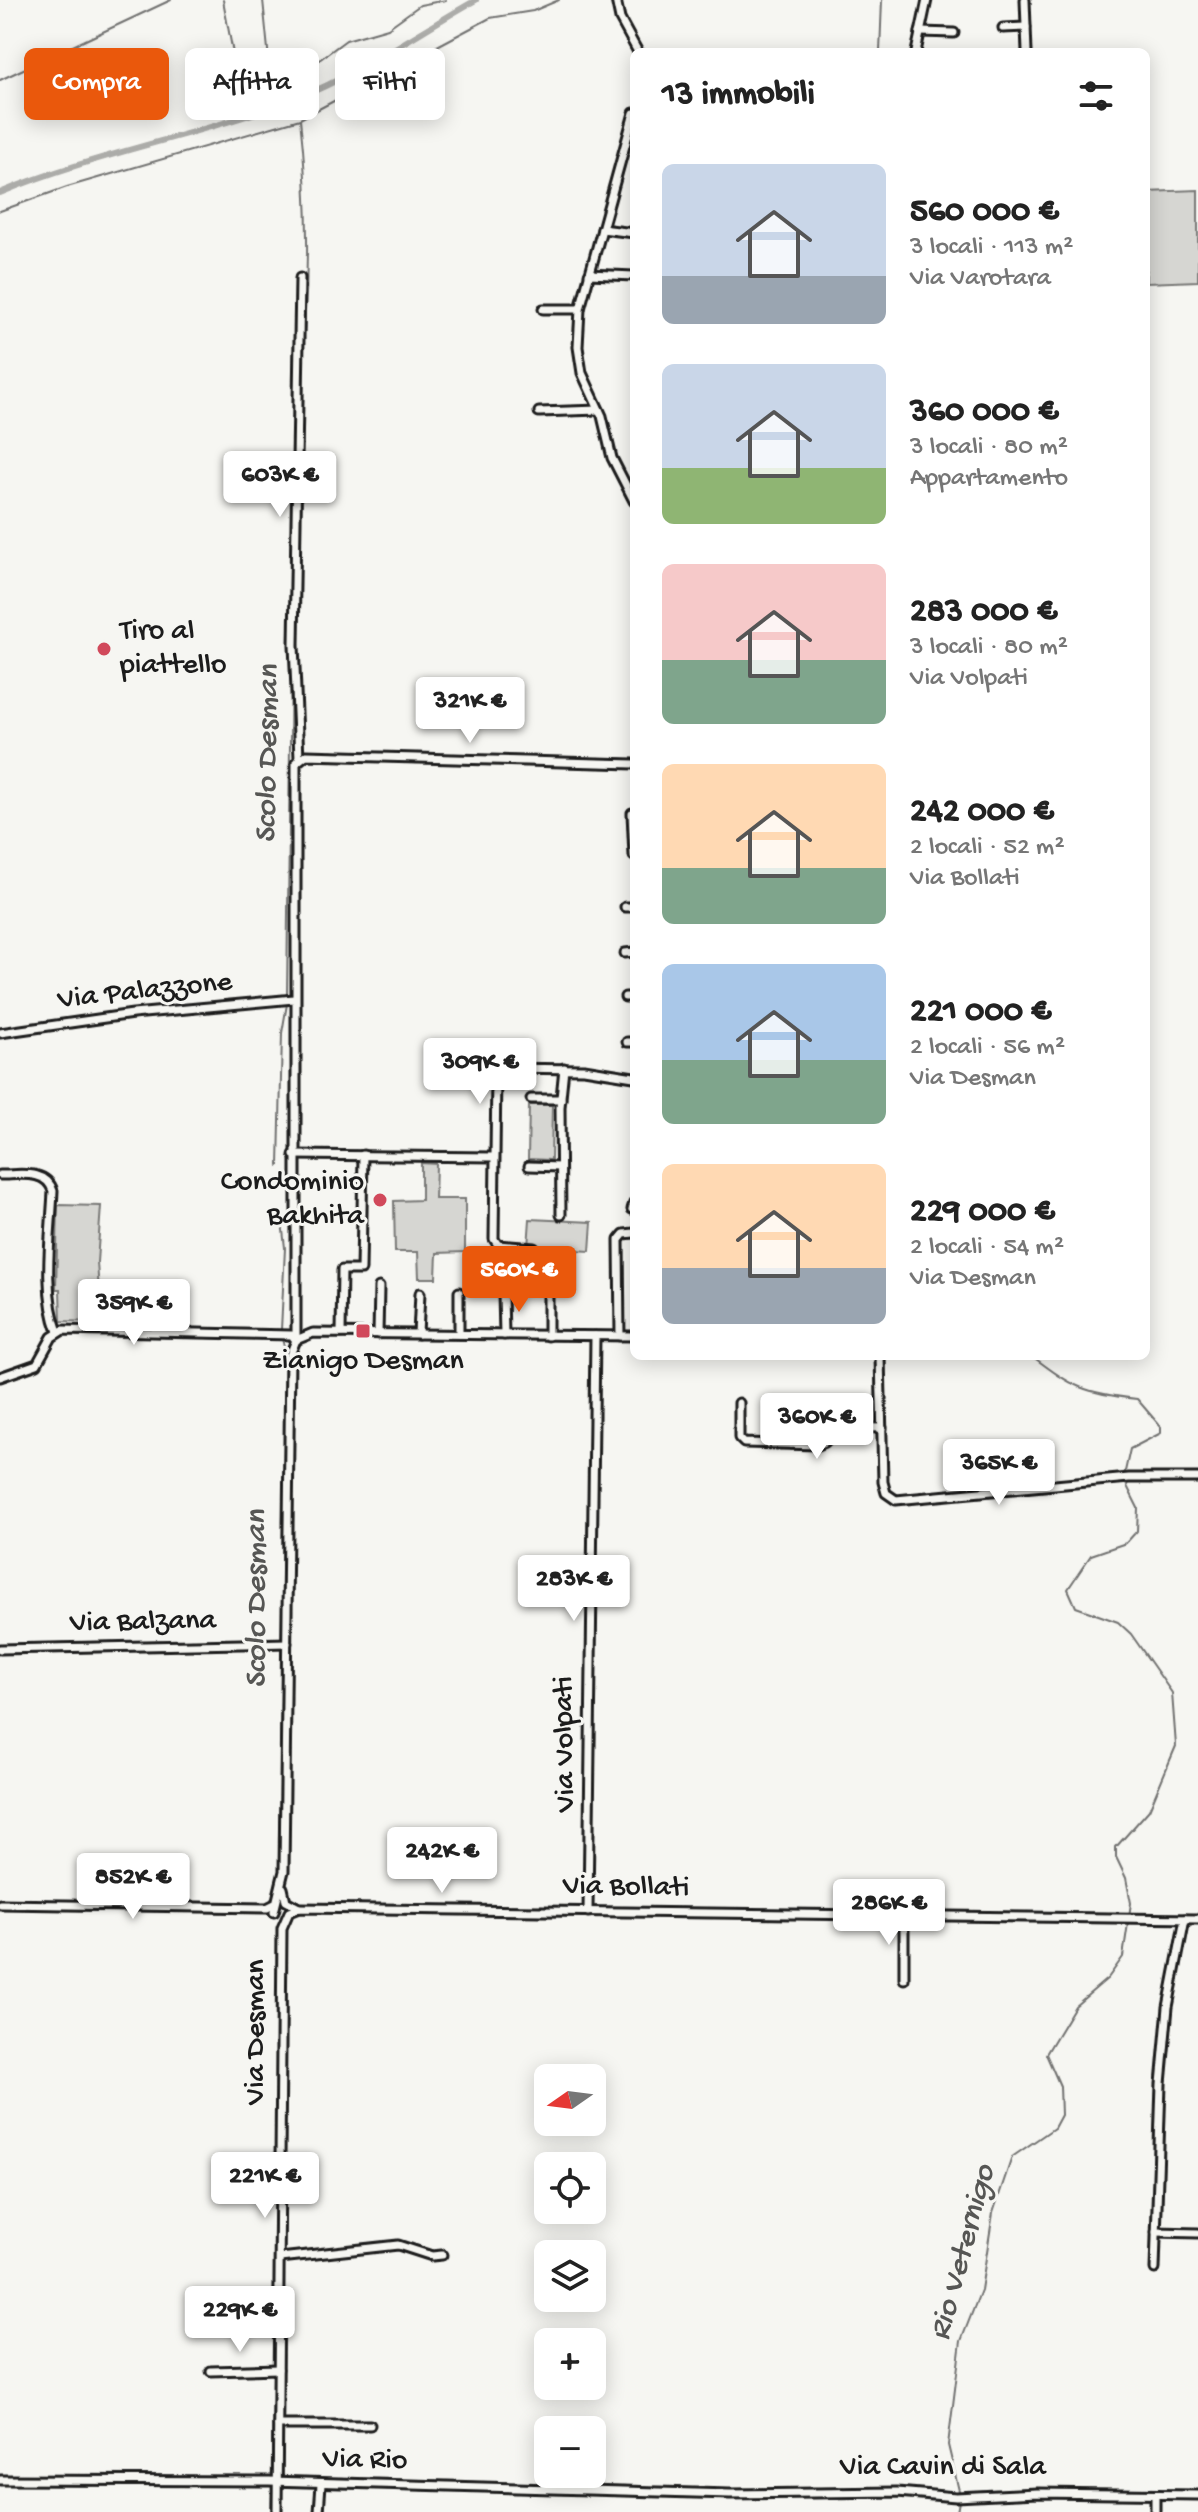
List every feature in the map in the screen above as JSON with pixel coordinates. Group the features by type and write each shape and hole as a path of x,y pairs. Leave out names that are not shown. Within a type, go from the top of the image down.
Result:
{"street":[{"path":"616,0 620,19 636,48"},
{"path":"917,48 927,0"},
{"path":"1025,0 1027,48"},
{"path":"1003,28 1026,27"},
{"path":"920,32 954,33"},
{"path":"630,128 580,309 578,347 582,373 599,410 612,458 630,493"},
{"path":"602,229 630,232"},
{"path":"589,274 630,276"},
{"path":"0,1904 280,1908 290,1355 296,1340 290,1000 302,757 294,645 300,278"},
{"path":"543,309 580,309"},
{"path":"539,412 599,410"},
{"path":"302,757 630,764"},
{"name":"Via Palazzone","path":"0,1033 133,1014 290,1000"},
{"path":"534,1248 495,1243 494,1157 496,1074 499,1068 564,1068 630,1076"},
{"path":"561,1215 564,1068"},
{"path":"531,1099 561,1099"},
{"path":"294,1155 494,1157"},
{"path":"341,1333 342,1270 361,1270 363,1155"},
{"path":"529,1166 560,1167"},
{"path":"0,1175 39,1175 50,1182 53,1191 50,1261 53,1317 58,1332"},
{"path":"620,1336 619,1240 624,1234 630,1233"},
{"path":"378,1334 379,1287"},
{"path":"459,1292 459,1334"},
{"path":"418,1334 420,1293"},
{"path":"503,1294 504,1335"},
{"path":"548,1298 548,1336"},
{"path":"58,1332 292,1335 296,1340"},
{"path":"0,1377 37,1364 58,1332"},
{"path":"296,1340 308,1333 630,1336"},
{"name":"Via Volpati","path":"586,1912 595,1336"},
{"path":"880,1360 884,1488 896,1500 1126,1478 1198,1478"},
{"path":"739,1403 739,1438 744,1443 823,1444 833,1428 882,1428"},
{"path":"846,1404 846,1427"},
{"path":"791,1444 792,1406"},
{"name":"Via Balzana","path":"0,1649 283,1642"},
{"name":"Via Bollati","path":"280,1908 1198,1919"},
{"name":"Via Desman","path":"277,2512 273,2481 278,2425 275,2369 280,2258 280,1908"},
{"path":"904,1915 904,1979"},
{"path":"1155,2269 1161,2084 1168,2007 1185,1919"},
{"path":"1156,2232 1198,2233"},
{"path":"280,2258 404,2245 432,2256 442,2255"},
{"path":"211,2371 275,2369"},
{"path":"278,2425 370,2425"},
{"name":"Via Rio","path":"0,2480 273,2481 730,2494"},
{"path":"319,2512 321,2484"},
{"name":"Via Cavin di Sala","path":"730,2494 897,2492 959,2497 1037,2493 1198,2495"},
{"path":"1155,2495 1155,2512"}],"shaded area":[{"path":"1198,190 1198,281 1150,283 1150,192"},
{"path":"529,1105 552,1105 551,1160 528,1159"},
{"path":"421,1163 436,1164 435,1199 465,1199 465,1252 437,1253 436,1278 419,1278 418,1252 395,1252 394,1201 421,1200"},
{"path":"58,1205 101,1206 97,1262 101,1322 61,1321 60,1289 56,1289"},
{"path":"530,1219 592,1222 590,1251 528,1247"}],"waterway":[{"path":"0,80 171,0"},
{"path":"223,0 232,48"},
{"path":"263,0 270,70 287,68 303,72 346,40 388,28 420,5 446,0"},
{"path":"0,193 73,167 295,99 364,66 476,0"},
{"path":"0,211 67,187 300,119 490,18 533,11 559,0"},
{"name":"Rio Veternigo","path":"880,48 882,0"},
{"name":"Scolo Desman","path":"300,120 307,225 304,332"},
{"name":"Scolo Desman","path":"292,545 295,388"},
{"name":"Scolo Desman","path":"287,997 292,576"},
{"name":"Scolo Desman","path":"279,1166 282,1033 287,1004"},
{"name":"Scolo Desman","path":"281,1212 285,1248 281,1330"},
{"name":"Scolo Desman","path":"279,1859 285,1350 282,1339"},
{"name":"Rio Veternigo","path":"1038,1360 1080,1387 1137,1399 1161,1427 1161,1433 1130,1449 1124,1476"},
{"name":"Rio Veternigo","path":"960,2495 948,2445 961,2341 981,2290 993,2213 1012,2157 1054,2128 1061,2115 1060,2086 1046,2054 1075,2006 1108,1978 1123,1957 1131,1903 1126,1878 1116,1857 1116,1847 1149,1810 1176,1746 1172,1693 1131,1634 1118,1622 1076,1607 1068,1589 1091,1555 1126,1543 1137,1531 1138,1508 1125,1482"},
{"name":"Scolo Desman","path":"273,2367 278,1968"},
{"name":"Scolo Desman","path":"272,2479 273,2373"},
{"name":"Scolo Desman","path":"271,2512 272,2485"},
{"name":"Rio Veternigo","path":"957,2512 959,2501"}],"place":[{"name":"Tiro al piattello","path":"104,649"},
{"name":"Condominio Bakhita","path":"380,1200"},
{"name":"Zianigo Desman","path":"363,1331"}]}
